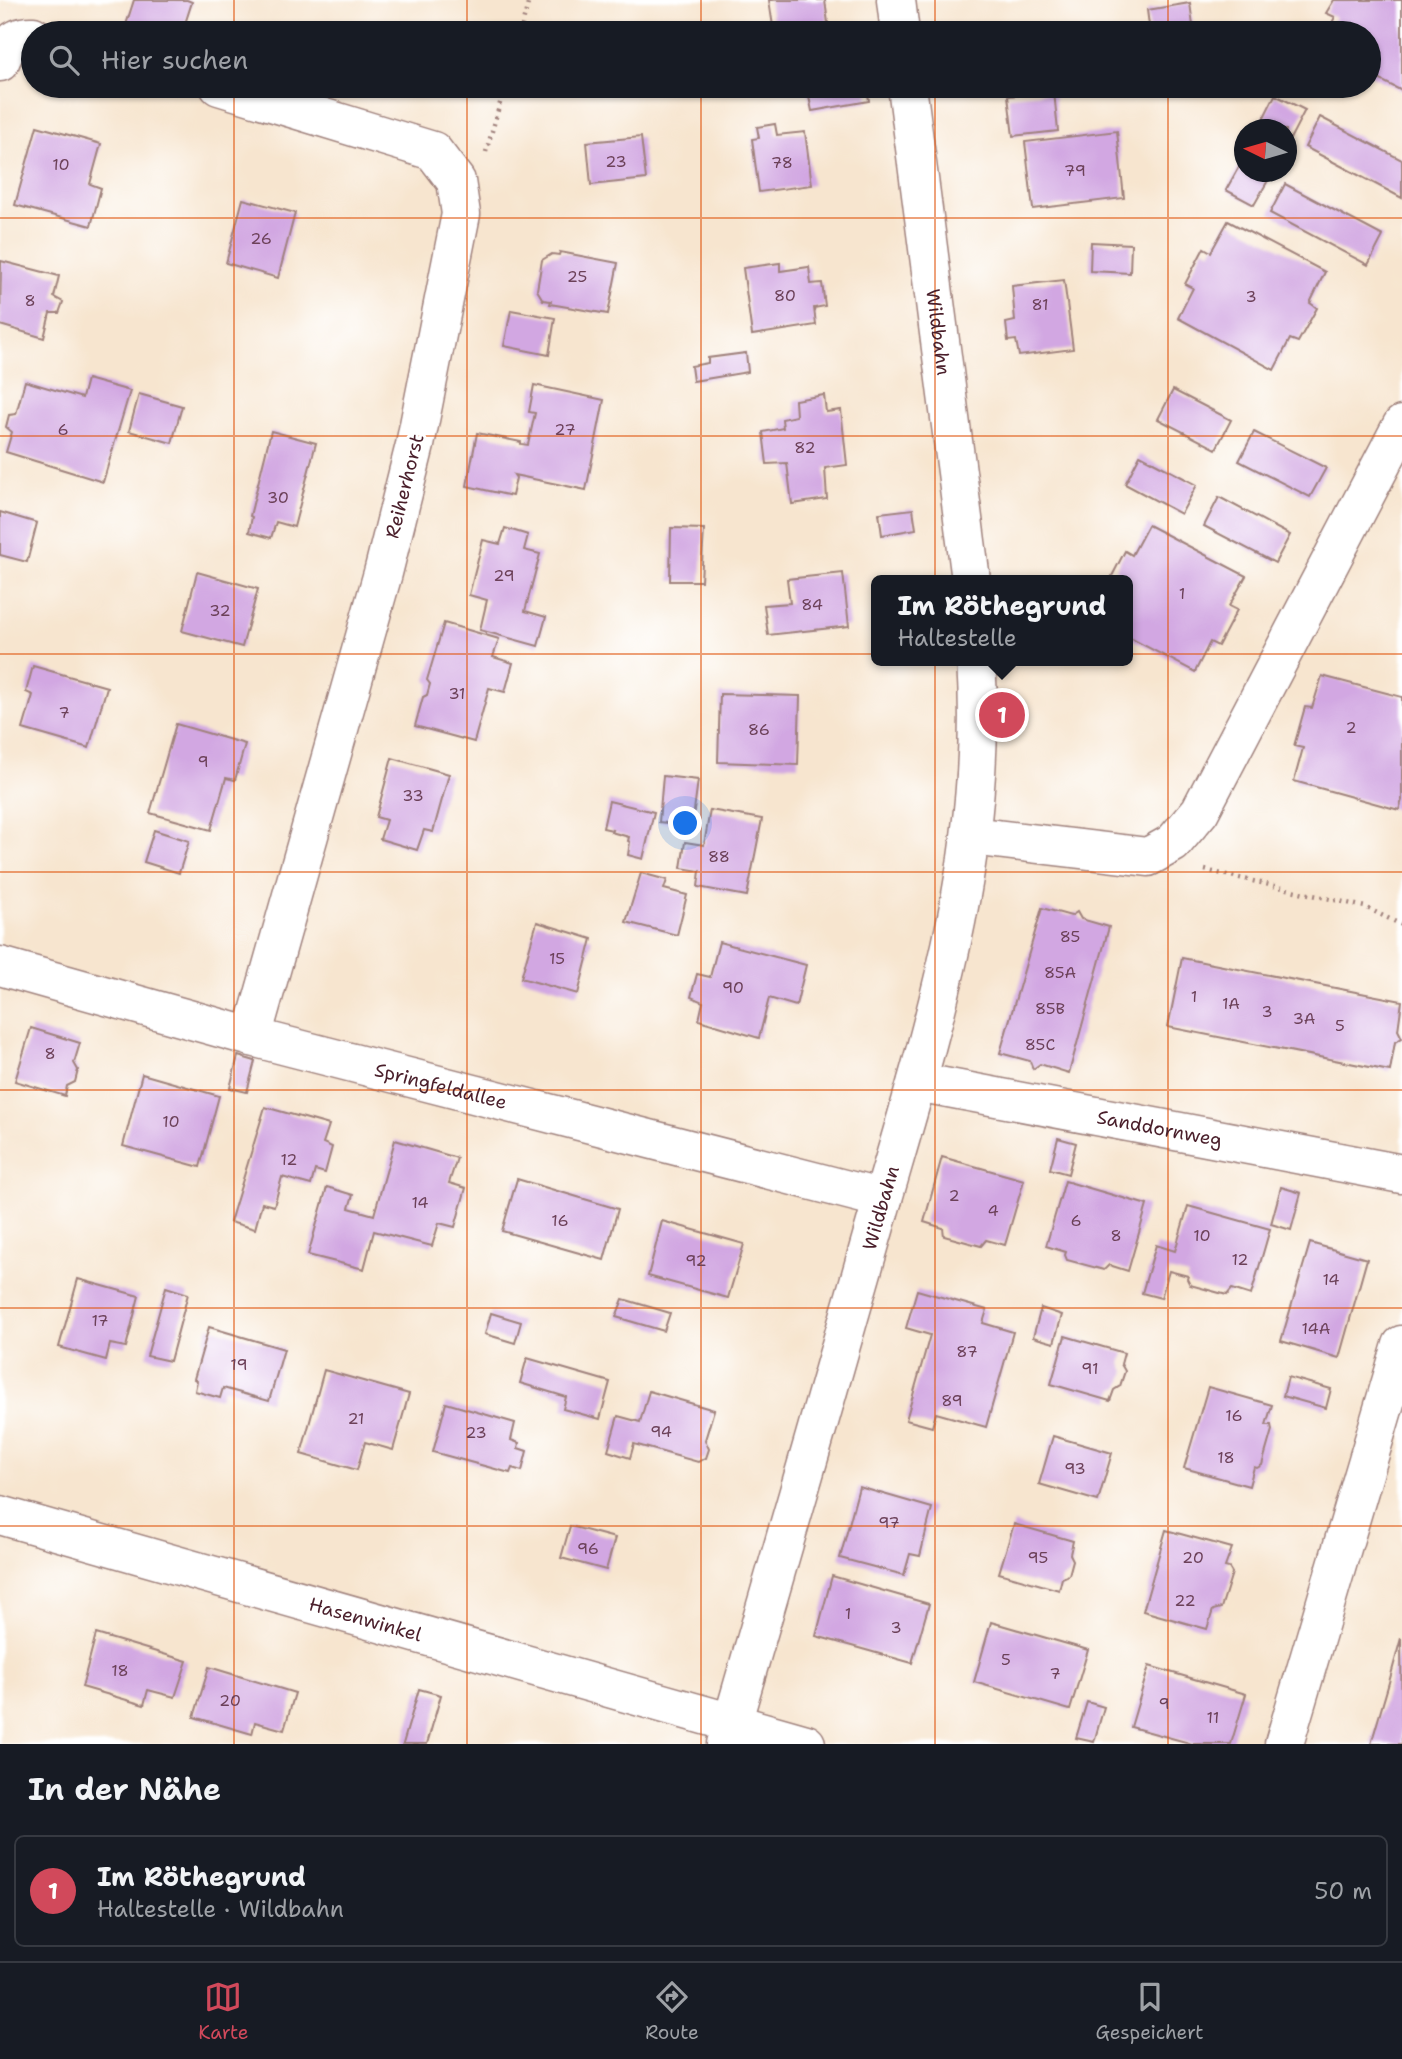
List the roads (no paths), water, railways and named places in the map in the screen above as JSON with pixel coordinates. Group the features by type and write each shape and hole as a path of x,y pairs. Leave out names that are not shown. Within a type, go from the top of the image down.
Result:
{"street":[{"path":"896,0 899,21"},
{"path":"0,62 5,48 21,37"},
{"name":"Reiherhorst","path":"252,1037 383,573 427,390 461,214 456,181 432,151 258,98"},
{"name":"Wildbahn","path":"909,98 970,575"},
{"path":"971,836 1148,857 1173,843 1200,811 1402,425"},
{"name":"Wildbahn","path":"729,1734 917,1082 954,939 971,836 978,738 976,666"},
{"name":"Springfeldallee","path":"0,966 252,1037 883,1199"},
{"name":"Sanddornweg","path":"917,1082 1402,1174"},
{"path":"1284,1744 1402,1345"},
{"name":"Hasenwinkel","path":"0,1514 729,1734 806,1744"}],"place":[{"name":"Im Röthegrund","path":"1002,715"}]}
